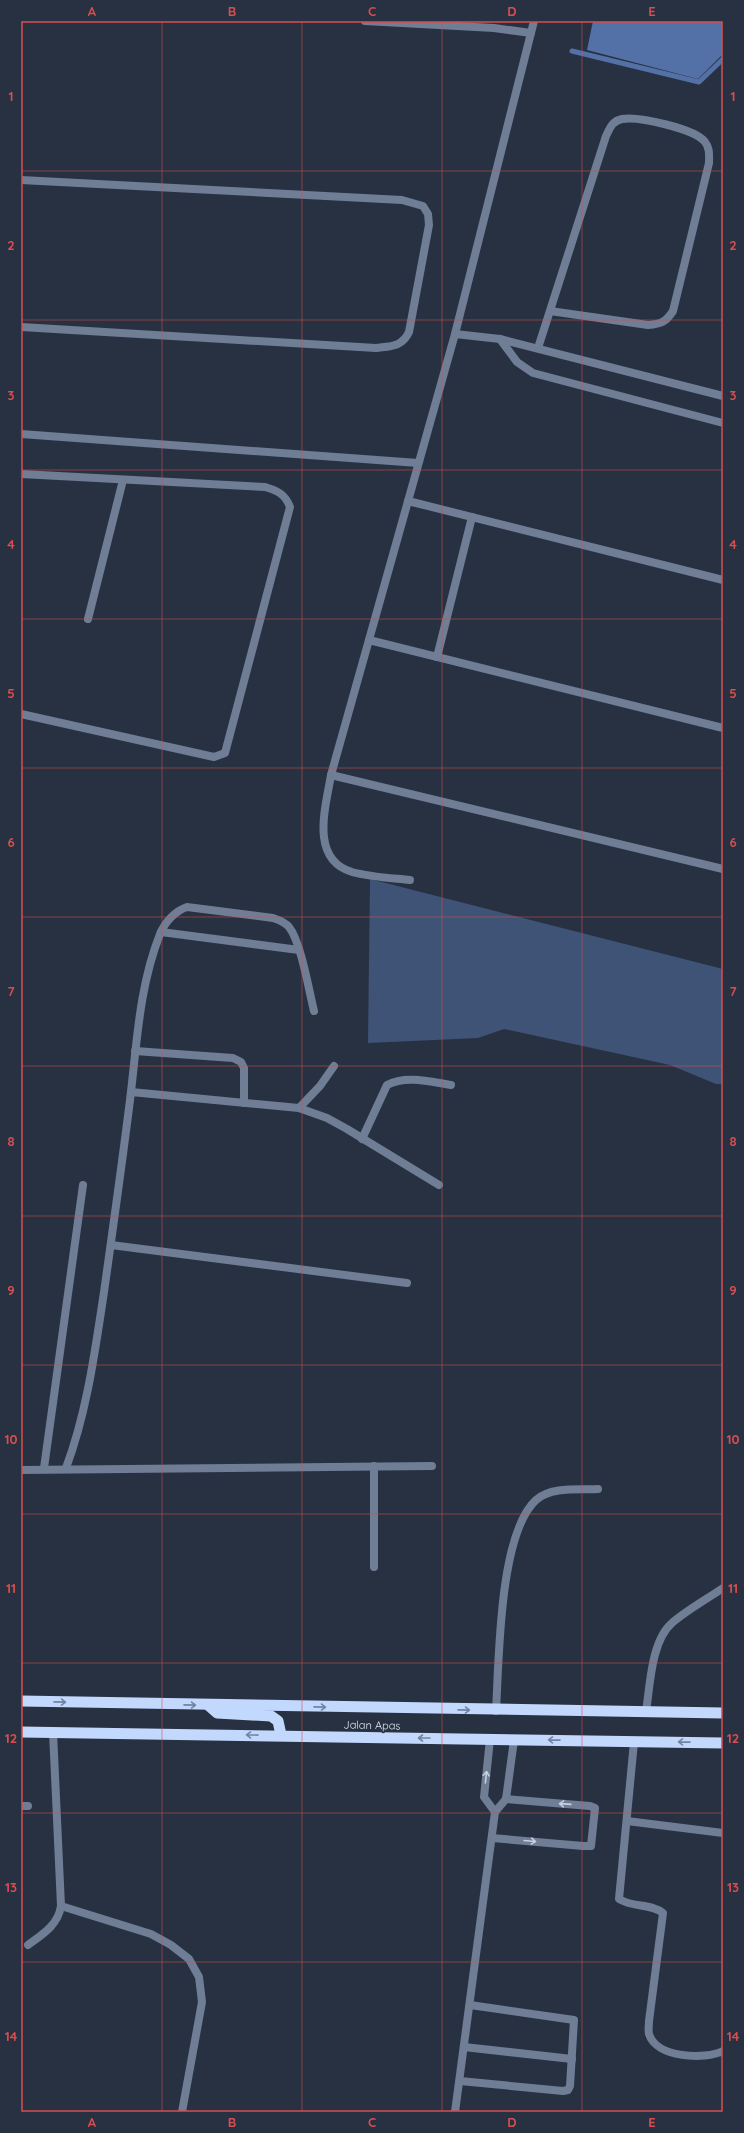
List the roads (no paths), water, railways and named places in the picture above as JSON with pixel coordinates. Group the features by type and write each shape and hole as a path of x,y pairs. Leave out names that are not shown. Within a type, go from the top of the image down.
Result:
{"highway":[{"name":"Jalan Apas","path":"21,1701 496,1711 723,1713"},
{"path":"208,1705 218,1713 271,1716 278,1721 280,1735"},
{"name":"Jalan Apas","path":"21,1732 723,1743"}],"street":[{"path":"365,21 495,24 531,33"},
{"path":"410,880 352,872 339,866 326,847 323,828 331,775 455,334 534,21"},
{"path":"538,348 550,311 611,124 621,119 638,119 668,126 699,136 710,151 709,163 673,311 667,320 660,324 648,325 550,311"},
{"path":"21,180 402,200 423,206 428,214 429,225 409,332 398,346 376,348 21,327"},
{"path":"455,334 500,339 723,396"},
{"path":"500,339 517,362 533,373 723,423"},
{"path":"21,434 418,463"},
{"path":"21,474 265,487 277,490 286,498 290,507 225,753 214,757 21,714"},
{"path":"88,619 123,480"},
{"path":"408,501 723,580"},
{"path":"437,657 472,517"},
{"path":"369,640 723,728"},
{"path":"331,775 723,869"},
{"path":"66,1468 75,1444 83,1413 97,1339 131,1092 138,1016 148,972 161,932 173,915 179,910 187,907 265,917 282,922 290,928 299,950 314,1011"},
{"path":"161,932 299,950"},
{"path":"135,1052 233,1058 241,1062 244,1068 244,1103"},
{"path":"299,1108 320,1086 334,1066"},
{"path":"362,1139 387,1085 395,1082 416,1080 451,1085"},
{"path":"131,1092 299,1108 327,1118 438,1185"},
{"path":"44,1468 83,1185"},
{"path":"111,1245 407,1283"},
{"path":"374,1466 374,1567"},
{"path":"21,1470 44,1468 432,1466"},
{"path":"496,1711 505,1582 509,1557 524,1516 537,1499 549,1493 567,1490 598,1489"},
{"path":"646,1712 654,1659 660,1639 671,1623 723,1588"},
{"path":"28,1945 54,1925 59,1917 61,1906 53,1732"},
{"path":"490,1739 484,1797 495,1812"},
{"path":"456,2112 495,1812 506,1799 514,1740"},
{"path":"634,1742 619,1899 627,1904 657,1908 663,1913 649,2021 649,2034 654,2043 667,2052 700,2057 715,2055 723,2051"},
{"path":"492,1838 591,1846 595,1808 590,1806 506,1799"},
{"path":"627,1821 723,1833"},
{"path":"61,1906 151,1934 189,1959 199,1977 202,2002 182,2112"},
{"path":"460,2081 562,2091 568,2090 570,2086 574,2020 470,2005"},
{"path":"464,2047 572,2059"}],"waterway":[{"path":"572,51 699,82 723,59"}]}
